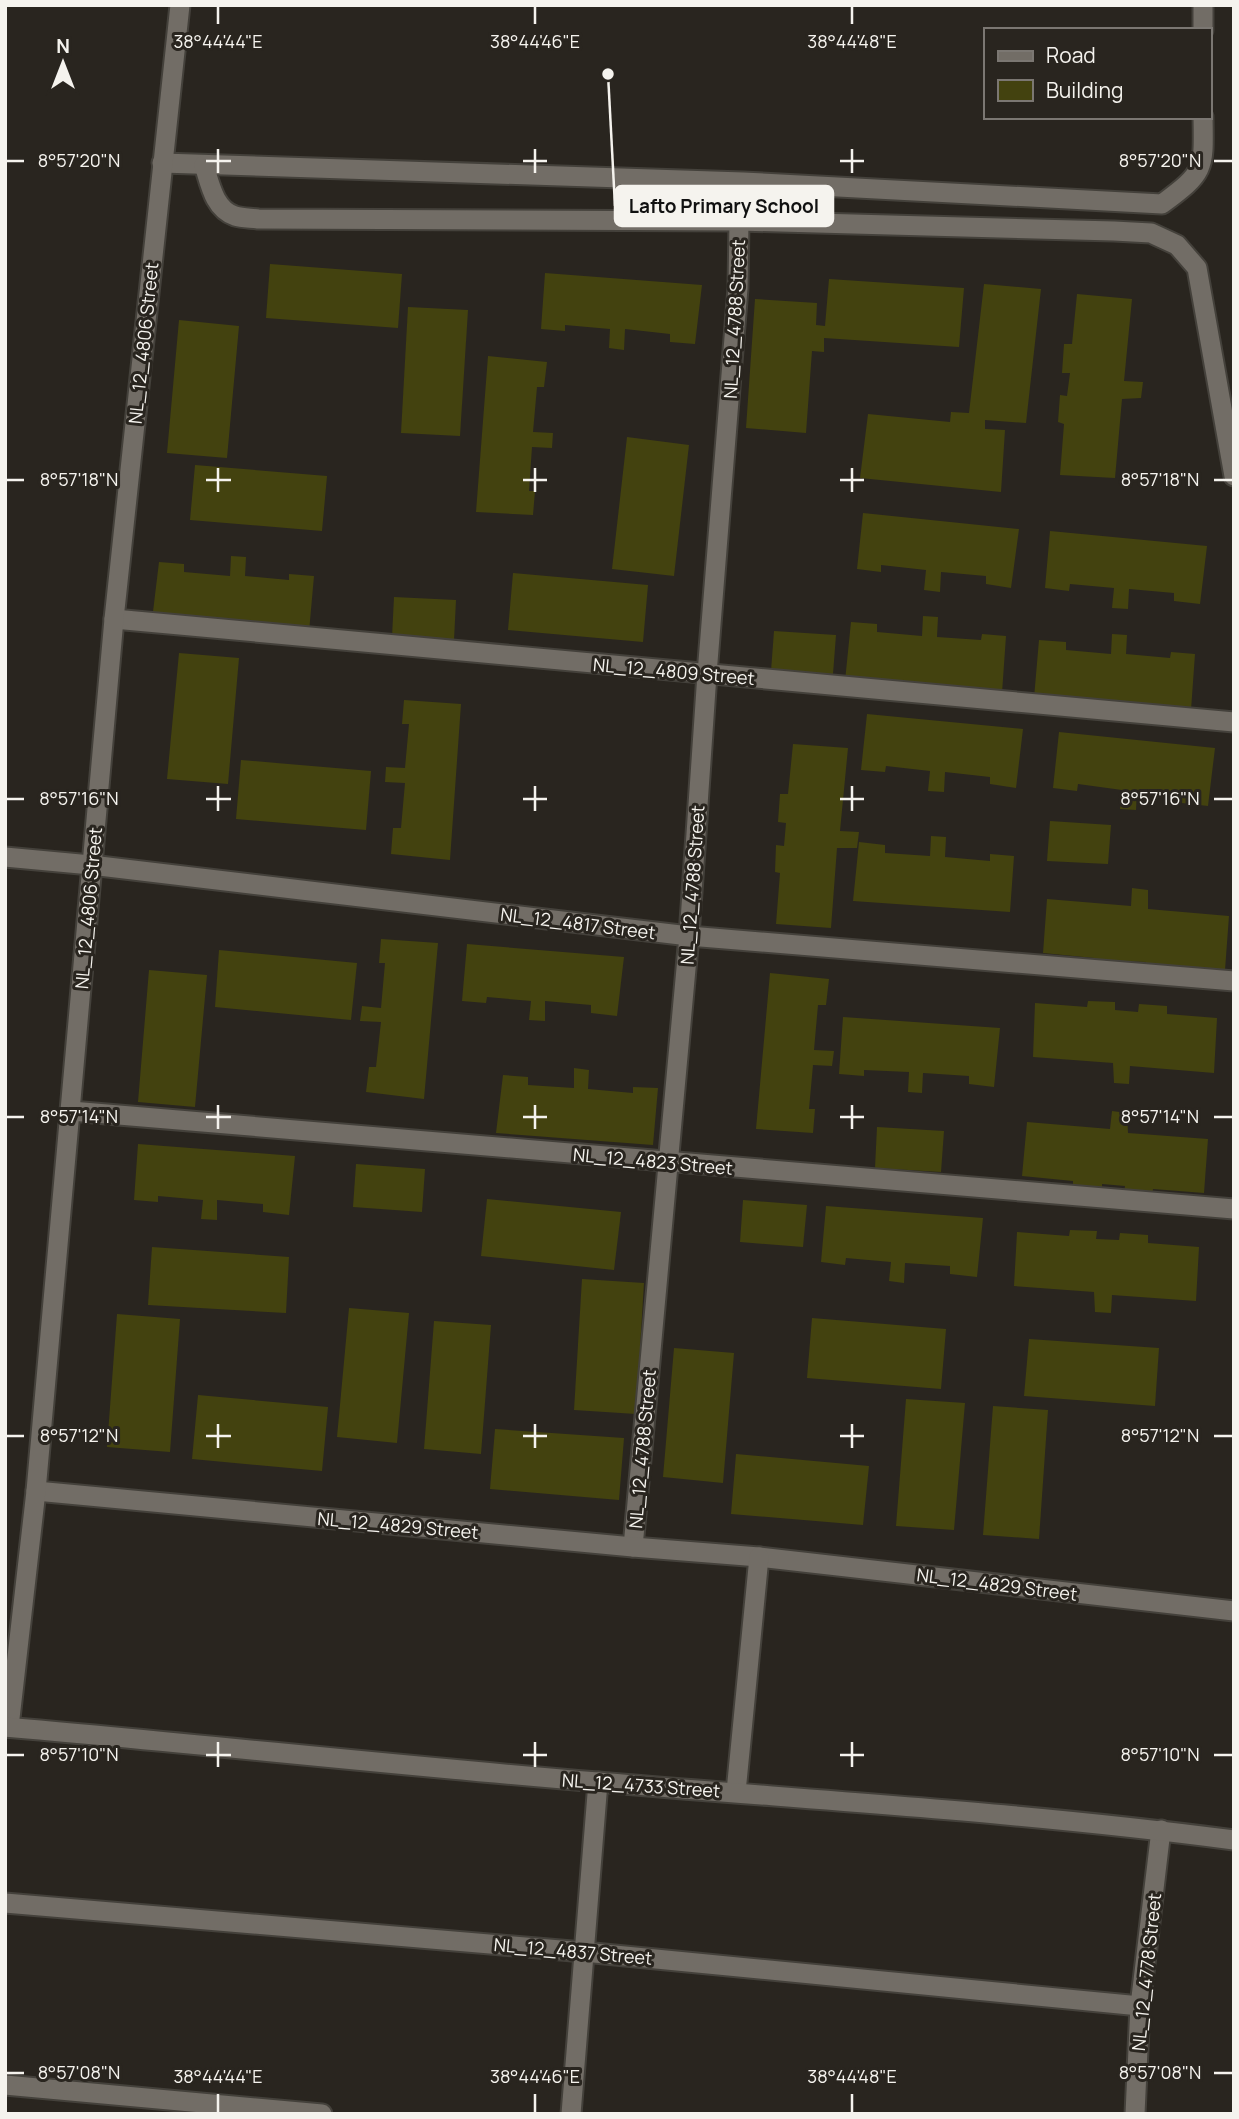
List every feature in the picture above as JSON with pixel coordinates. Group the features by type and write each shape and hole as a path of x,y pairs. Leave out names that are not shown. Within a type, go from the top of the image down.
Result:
{"street":[{"name":"NL_12_4806 Street","path":"7,1727 36,1491 114,619 180,5"},
{"path":"1203,5 1203,28"},
{"path":"162,163 743,182 1162,204 1197,175 1203,161 1203,119"},
{"path":"204,165 214,196 223,210 235,216 258,219 739,221 1151,233 1177,245 1197,268 1234,476"},
{"name":"NL_12_4788 Street","path":"633,1547 689,936 738,288 739,221"},
{"name":"NL_12_4809 Street","path":"114,619 1234,722"},
{"name":"NL_12_4817 Street","path":"5,857 689,936 1234,981"},
{"name":"NL_12_4823 Street","path":"71,1111 1234,1209"},
{"name":"NL_12_4829 Street","path":"36,1491 759,1557 1234,1611"},
{"path":"736,1792 759,1557"},
{"name":"NL_12_4733 Street","path":"7,1727 598,1782 1161,1830 1234,1840"},
{"path":"571,2114 598,1782"},
{"name":"NL_12_4778 Street","path":"1135,2114 1140,2006 1161,1830"},
{"name":"NL_12_4837 Street","path":"5,1903 584,1952 1140,2006"},
{"path":"5,2085 322,2114"}],"building":[{"path":"270,264 402,274 398,328 266,318"},
{"path":"545,273 702,285 695,344 670,342 670,334 625,329 624,350 609,348 610,329 565,325 565,331 541,329"},
{"path":"829,279 964,288 959,347 824,338 824,352 812,351 806,433 746,428 755,299 817,303 816,325 825,326"},
{"path":"984,284 1041,289 1026,423 985,420 985,429 1005,430 1001,492 860,478 868,414 950,422 951,412 969,413"},
{"path":"1077,294 1132,299 1124,381 1143,382 1141,398 1122,399 1115,478 1060,475 1064,424 1058,422 1060,395 1067,396 1070,373 1062,373 1064,344 1072,344"},
{"path":"408,307 468,310 460,436 401,433"},
{"path":"179,320 239,326 227,458 167,453"},
{"path":"488,356 547,362 544,387 537,387 533,432 553,433 552,448 532,447 529,491 535,491 533,515 476,512"},
{"path":"627,437 689,445 674,576 612,569"},
{"path":"195,465 327,476 322,531 190,520"},
{"path":"863,513 1019,529 1011,588 986,584 986,576 941,572 940,592 924,590 926,570 881,565 881,572 857,569"},
{"path":"1050,531 1207,546 1200,604 1174,601 1174,593 1129,589 1128,609 1112,608 1114,588 1070,584 1069,591 1045,588"},
{"path":"231,556 246,557 245,576 289,580 289,574 314,576 309,632 152,620 159,562 184,564 184,572 230,576"},
{"path":"513,573 648,585 643,642 508,630"},
{"path":"394,597 456,600 454,640 392,637"},
{"path":"923,616 938,617 937,637 981,640 982,634 1006,636 1002,693 845,681 851,622 877,624 877,632 922,636"},
{"path":"774,631 836,635 833,674 771,671"},
{"path":"1112,634 1127,635 1126,654 1170,658 1171,652 1195,654 1191,710 1034,698 1039,640 1066,642 1066,650 1111,654"},
{"path":"179,653 239,658 228,784 167,779"},
{"path":"404,700 461,704 450,860 391,854 393,828 401,828 405,783 385,782 386,767 405,768 409,724 402,724"},
{"path":"867,714 1023,729 1016,788 990,784 990,777 945,772 944,792 928,791 930,771 886,766 885,772 861,770"},
{"path":"1059,732 1215,748 1208,806 1182,803 1182,795 1137,790 1136,810 1120,809 1122,790 1078,784 1077,791 1053,788"},
{"path":"793,744 848,748 840,831 859,832 857,848 837,848 831,928 776,924 780,873 775,872 776,845 784,846 786,823 778,822 780,794 788,794"},
{"path":"241,760 371,771 366,830 236,819"},
{"path":"1050,821 1111,825 1108,864 1047,861"},
{"path":"931,836 946,837 945,857 990,861 990,854 1014,856 1010,912 853,901 859,842 885,845 885,853 930,856"},
{"path":"1132,888 1148,890 1148,909 1229,916 1225,970 1173,966 1172,972 1145,970 1146,962 1123,961 1122,968 1094,966 1094,958 1043,953 1047,899 1131,906"},
{"path":"381,939 438,943 424,1099 366,1092 369,1067 376,1067 381,1022 360,1021 362,1006 381,1008 385,963 379,963"},
{"path":"467,944 624,957 617,1016 591,1013 591,1005 545,1001 545,1021 529,1020 531,1001 487,997 486,1003 462,1001"},
{"path":"219,950 357,963 351,1020 215,1007"},
{"path":"149,970 207,975 195,1107 138,1102"},
{"path":"770,973 829,979 826,1005 818,1005 814,1050 834,1051 832,1066 813,1065 809,1109 815,1109 813,1133 756,1129"},
{"path":"1088,1001 1115,1002 1115,1010 1138,1012 1139,1004 1167,1006 1167,1014 1217,1018 1214,1073 1130,1066 1129,1084 1114,1083 1113,1063 1033,1057 1035,1003 1087,1007"},
{"path":"843,1017 1000,1028 994,1087 969,1084 969,1076 923,1073 922,1093 908,1092 909,1072 864,1070 864,1076 839,1074"},
{"path":"574,1068 589,1070 588,1089 633,1093 633,1087 658,1088 653,1145 496,1133 503,1075 528,1077 528,1085 574,1088"},
{"path":"1112,1111 1127,1113 1128,1133 1208,1139 1204,1193 1153,1189 1152,1195 1124,1193 1125,1186 1102,1184 1102,1191 1073,1189 1073,1181 1022,1176 1027,1122 1110,1129"},
{"path":"877,1127 944,1131 941,1172 875,1168"},
{"path":"138,1144 295,1156 289,1215 263,1212 263,1204 217,1200 217,1220 201,1219 203,1200 158,1196 158,1202 134,1200"},
{"path":"356,1164 425,1169 422,1212 353,1207"},
{"path":"487,1199 621,1212 614,1270 481,1256"},
{"path":"743,1200 807,1205 803,1247 740,1242"},
{"path":"826,1206 983,1218 977,1277 950,1274 950,1266 905,1263 904,1283 889,1281 891,1262 846,1258 845,1265 821,1262"},
{"path":"1070,1230 1097,1231 1096,1239 1119,1240 1120,1233 1148,1235 1148,1243 1199,1247 1196,1301 1112,1295 1111,1313 1095,1312 1094,1292 1014,1286 1017,1232 1069,1236"},
{"path":"152,1247 289,1257 286,1313 148,1305"},
{"path":"582,1279 644,1283 636,1414 574,1410"},
{"path":"349,1308 409,1313 397,1443 337,1437"},
{"path":"117,1314 180,1319 170,1452 107,1447"},
{"path":"812,1318 946,1329 941,1389 807,1378"},
{"path":"434,1321 491,1325 481,1454 424,1449"},
{"path":"1029,1339 1159,1348 1155,1406 1024,1396"},
{"path":"674,1348 734,1353 723,1483 663,1477"},
{"path":"198,1395 328,1407 322,1471 192,1459"},
{"path":"906,1399 965,1403 954,1530 896,1526"},
{"path":"993,1406 1048,1410 1039,1539 983,1535"},
{"path":"495,1429 624,1438 619,1500 490,1489"},
{"path":"736,1454 869,1466 863,1525 731,1514"}],"place":[{"name":"Lafto Primary School","path":"608,74"}]}
